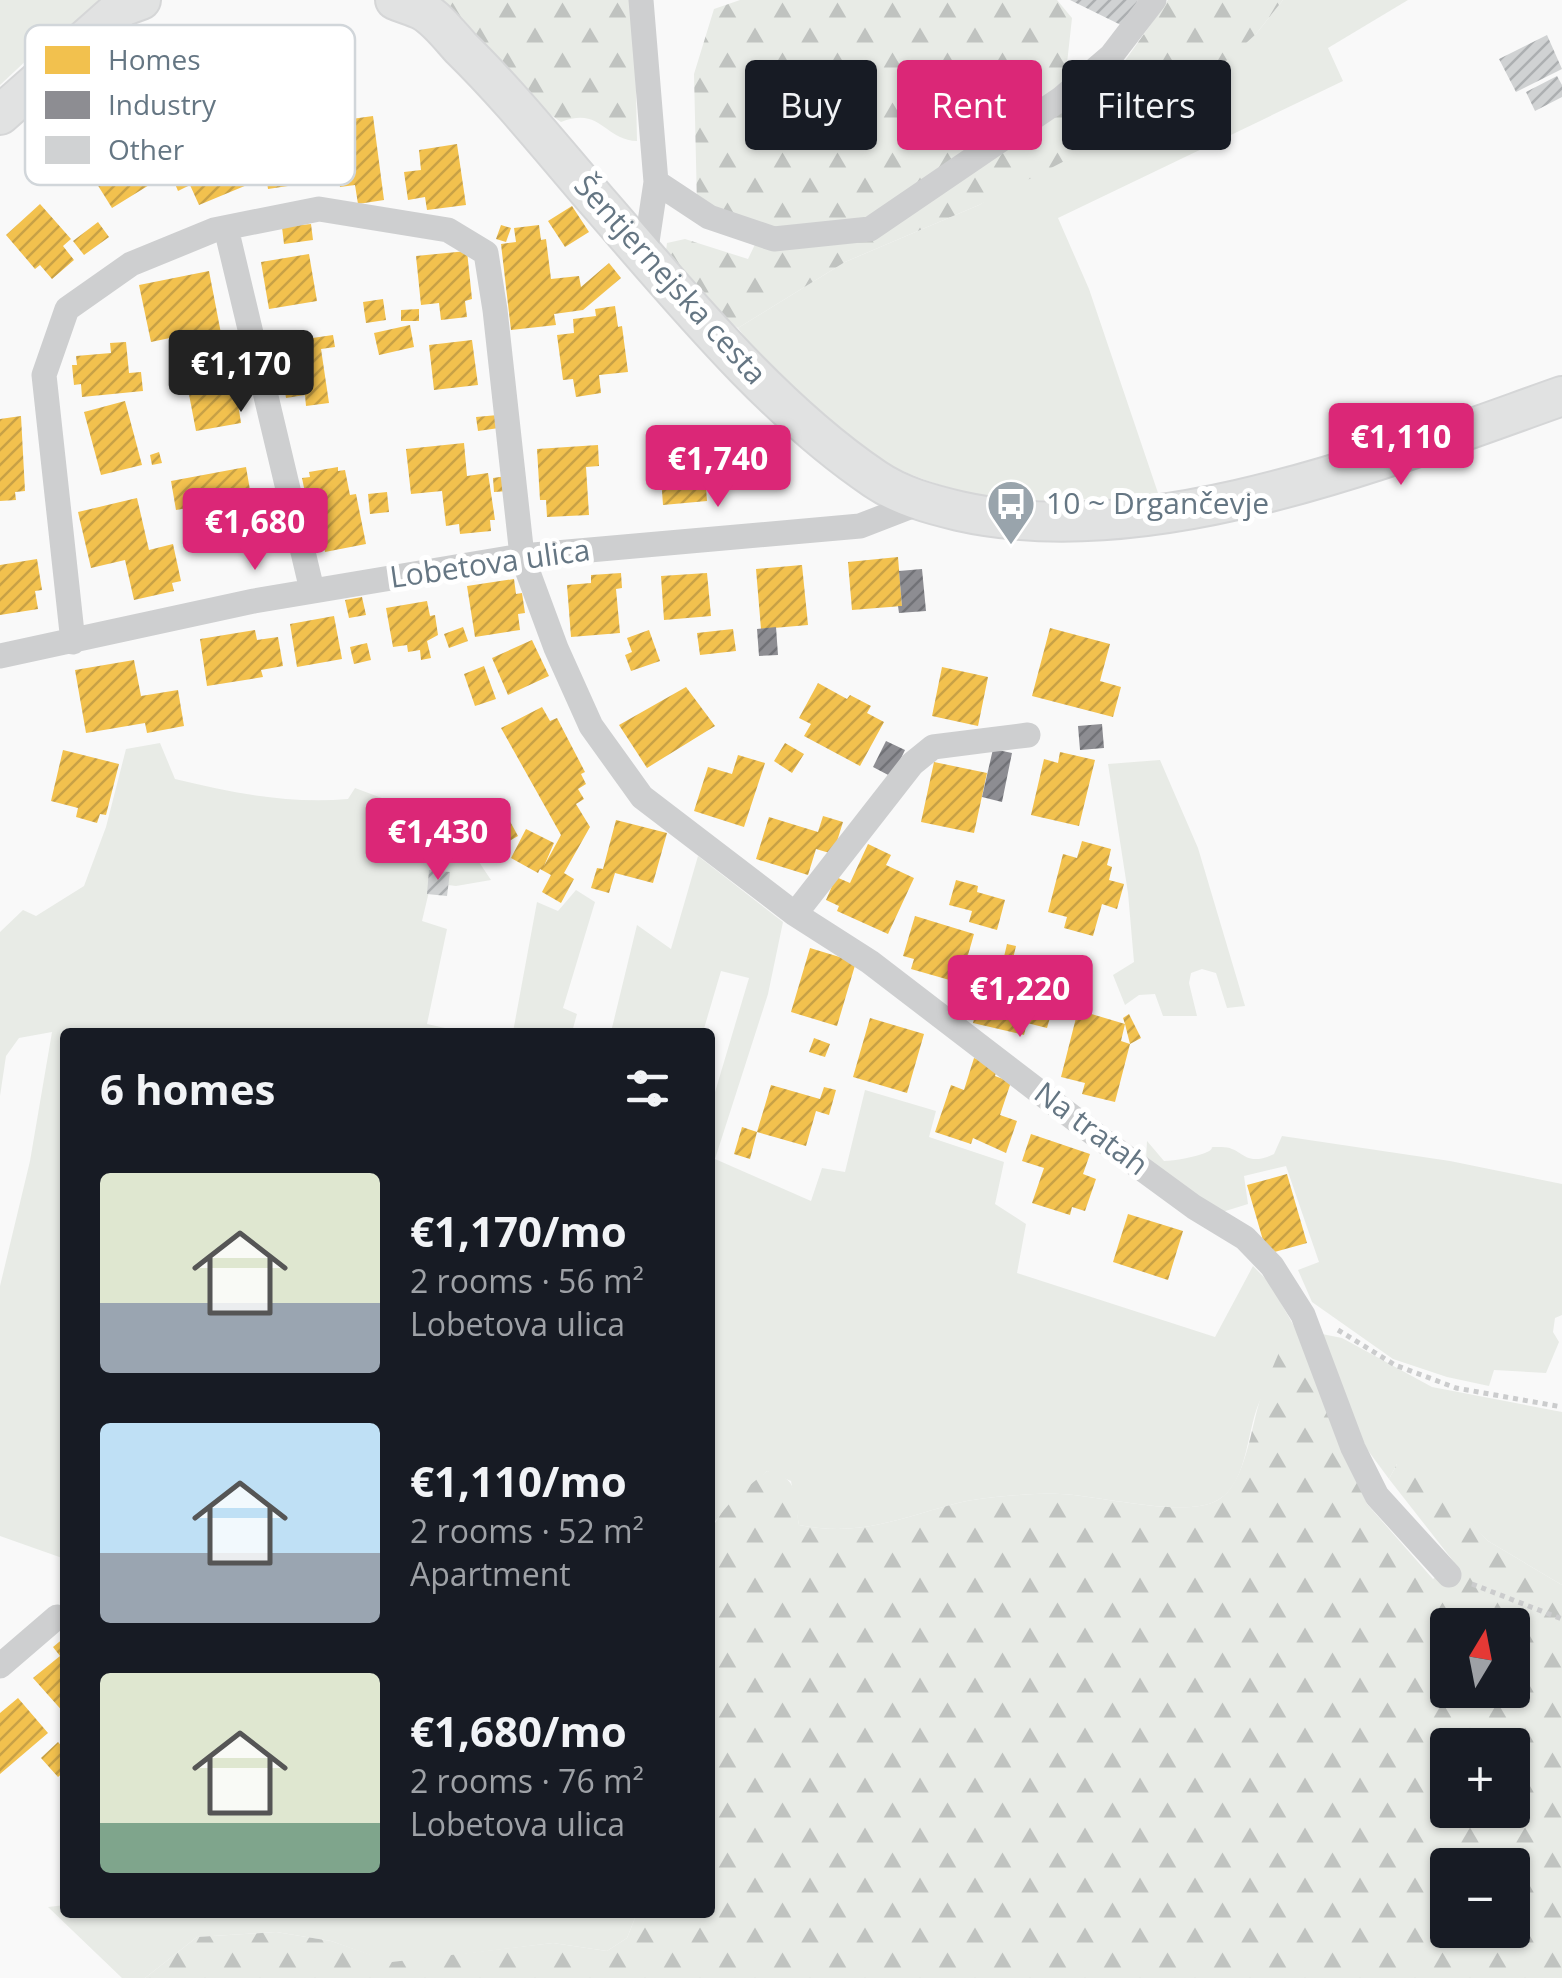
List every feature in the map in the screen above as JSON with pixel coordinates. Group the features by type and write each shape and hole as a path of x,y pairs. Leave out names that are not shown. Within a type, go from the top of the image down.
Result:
{"main road":[{"path":"103,25 122,8 141,0"},
{"name":"Šentjernejska cesta","path":"395,0 425,12 480,66 644,256 764,385 877,481 922,502 996,518 1110,521 1216,503 1407,451 1562,396"},
{"path":"0,115 25,93"}],"street":[{"path":"641,0 656,182 644,256"},
{"path":"656,182 709,217 774,239 870,229 1062,98 1111,56 1154,0"},
{"name":"Na tratah","path":"226,228 319,209 448,230 486,252 496,310 522,556 556,648 591,726 642,797 795,914 870,962 1194,1207 1245,1238 1272,1266 1303,1315 1353,1448 1377,1496 1449,1575"},
{"path":"73,642 44,376 67,309 132,264 226,228 312,590"},
{"name":"Lobetova ulica","path":"0,656 312,590 522,556 860,526 922,502"},
{"path":"795,914 912,764 933,746 1028,735"},
{"path":"0,1666 57,1617"}],"path":[{"path":"1303,1315 1343,1332 1396,1364 1456,1388 1562,1408"},
{"path":"1449,1575 1562,1619"}],"green space":[{"path":"0,0 109,0 72,25 25,25 25,62 0,85"},
{"path":"422,0 630,0 637,141 585,118 561,122 531,101"},
{"path":"740,0 1057,0 1072,18 1067,60 1062,60 1062,150 1086,150 979,205 845,262 738,328 711,308 665,259 667,243 685,239 748,259 761,232 697,205 694,74 714,9"},
{"path":"1168,0 1283,0 1256,34 1227,60 1126,60"},
{"path":"1283,0 1408,0 1328,48 1343,81 1231,135 1231,60 1214,60 1256,34"},
{"path":"1068,150 1199,150 1058,218 1089,289 1158,493 1101,499 1014,499 965,492 921,478 841,435 771,369 738,328 845,262 979,205"},
{"path":"160,743 175,779 239,793 282,799 348,799 355,788 438,819 452,846 467,844 491,880 456,886 431,883 422,921 447,929 427,1024 445,1028 60,1028 60,1557 0,1536 0,1286 30,1161 52,1032 19,1038 6,1056 0,1096 0,932 23,910 36,916 84,886 106,827 126,749"},
{"path":"1160,760 1198,848 1245,1006 1227,1008 1216,973 1202,969 1191,973 1189,983 1197,1016 1163,1016 1155,994 1139,995 1125,1005 1113,975 1134,962 1128,893 1108,764"},
{"path":"698,856 783,922 768,994 715,1159 715,1092 749,978 721,971 704,1028 612,1028 637,925 671,949"},
{"path":"576,890 595,902 563,1008 577,1014 573,1028 514,1028 537,902 558,911"},
{"path":"865,1090 936,1111 929,1137 1004,1162 995,1204 1026,1224 1017,1273 1215,1337 1253,1266 1269,1282 1303,1342 1262,1397 1236,1480 1218,1500 1204,1505 1164,1507 1060,1494 1007,1496 965,1502 878,1525 821,1528 799,1525 791,1481 767,1471 715,1521 715,1159 811,1201 822,1168 845,1172"},
{"path":"1282,1136 1450,1161 1562,1184 1562,1315 1555,1318 1553,1332 1559,1342 1546,1373 1494,1370 1489,1386 1447,1377 1393,1359 1312,1302 1298,1270 1319,1262 1286,1166 1244,1176 1248,1204 1219,1213 1146,1160 1147,1141 1164,1161 1196,1156 1212,1147 1228,1148 1255,1159 1274,1154"},
{"path":"1322,1334 1342,1338 1432,1387 1562,1412 1562,1585 1488,1541 1419,1470 1397,1464 1389,1479 1361,1441"},
{"path":"1303,1342 1367,1504 1433,1579 1454,1562 1389,1479 1403,1460 1414,1462 1488,1541 1562,1585 1562,1978 145,1978 197,1937 276,1932 331,1941 392,1962 553,1943 607,1951 627,1938 635,1918 715,1918 715,1523 733,1500 767,1471 785,1478 794,1489 799,1525 821,1528 860,1528 965,1502 1022,1495 1076,1495 1185,1507 1218,1500 1235,1481 1261,1397 1281,1348"},
{"path":"60,1906 60,1918 635,1918 627,1938 607,1951 553,1943 392,1963 331,1941 276,1932 197,1937 145,1978 122,1978 48,1907"}],"building: Homes":[{"path":"373,116 384,200 358,204 355,119"},
{"path":"457,144 466,205 427,210 425,197 408,200 404,172 421,170 419,150"},
{"path":"98,185 149,185 112,208"},
{"path":"190,185 247,185 199,205"},
{"path":"40,204 71,239 63,246 74,260 52,279 40,265 35,269 6,235"},
{"path":"572,206 589,232 565,247 548,221"},
{"path":"98,222 109,237 84,255 73,241"},
{"path":"311,224 313,240 284,244 282,227"},
{"path":"501,225 511,228 506,242 496,239"},
{"path":"539,225 541,240 546,239 551,279 579,276 581,287 609,263 621,278 583,310 554,314 556,325 511,330 501,244 516,242 514,228"},
{"path":"467,251 472,299 465,301 467,317 441,320 439,303 421,305 416,256"},
{"path":"309,254 317,301 269,309 261,262"},
{"path":"209,271 229,375 241,373 246,396 237,397 241,423 196,431 187,384 193,382 184,335 151,342 139,285"},
{"path":"383,299 386,320 366,323 363,302"},
{"path":"615,306 618,327 622,326 628,372 599,375 601,393 576,397 573,379 563,380 557,335 574,333 573,319 596,316 595,309"},
{"path":"419,309 419,321 401,321 401,310"},
{"path":"410,325 414,347 379,355 374,333"},
{"path":"333,335 335,347 321,349 329,403 306,406 305,395 286,398 278,343"},
{"path":"472,340 478,385 434,390 429,345"},
{"path":"126,342 129,373 141,372 143,391 82,397 81,384 74,385 72,365 77,365 76,356 111,353 110,343"},
{"path":"125,401 142,465 101,475 84,412"},
{"path":"498,415 499,428 478,431 476,417"},
{"path":"21,416 25,491 15,492 16,500 0,501 0,419"},
{"path":"464,443 467,476 488,473 495,520 490,520 491,531 460,534 459,524 446,526 442,491 411,494 406,449"},
{"path":"598,445 599,466 586,467 589,515 547,517 546,500 540,500 537,449"},
{"path":"703,446 707,501 663,505 659,449"},
{"path":"159,452 162,463 152,465 150,455"},
{"path":"246,467 258,536 207,545 200,506 176,510 171,481"},
{"path":"338,467 338,471 345,470 350,495 356,494 366,544 325,552 322,535 314,536 302,478 310,477 309,472"},
{"path":"507,476 509,491 494,492 493,478"},
{"path":"387,492 389,512 370,514 368,494"},
{"path":"137,498 149,550 173,544 181,581 172,583 174,591 134,600 125,560 91,568 78,512"},
{"path":"898,557 902,606 852,610 848,562"},
{"path":"37,559 42,590 35,591 38,609 0,615 0,565"},
{"path":"802,565 808,625 761,629 756,569"},
{"path":"621,573 622,588 616,589 620,633 571,637 567,585 591,583 591,575"},
{"path":"707,573 711,616 664,620 661,576"},
{"path":"514,579 516,594 522,593 525,613 518,614 520,630 475,637 467,586"},
{"path":"362,597 366,615 349,618 345,600"},
{"path":"427,601 430,616 435,615 438,635 427,641 431,658 421,660 420,650 408,652 407,645 393,647 386,608"},
{"path":"334,616 342,659 297,667 290,624"},
{"path":"463,627 468,641 449,648 444,634"},
{"path":"1050,628 1110,644 1100,681 1121,687 1113,717 1032,696"},
{"path":"733,629 736,651 700,655 697,633"},
{"path":"255,630 257,640 278,637 283,666 261,670 263,677 207,686 200,639"},
{"path":"649,630 660,661 631,671 625,655 632,652 627,638"},
{"path":"532,640 549,676 508,695 492,658"},
{"path":"367,643 371,660 354,664 350,647"},
{"path":"134,660 141,696 178,690 184,726 147,733 145,723 86,733 75,670"},
{"path":"484,666 496,699 475,706 464,674"},
{"path":"942,667 988,677 978,726 932,716"},
{"path":"818,683 847,699 850,695 871,706 867,713 884,722 860,766 804,736 811,724 799,718"},
{"path":"686,687 715,726 647,768 619,725"},
{"path":"542,707 550,721 557,718 585,772 581,774 586,784 578,789 584,799 576,804 590,827 564,873 574,879 561,903 542,892 551,875 540,869 538,873 511,858 526,829 554,843 544,866 561,835 501,728"},
{"path":"785,743 804,754 792,773 774,761"},
{"path":"63,750 119,764 106,815 100,814 97,823 76,817 78,808 51,801"},
{"path":"1060,752 1095,760 1079,826 1031,815 1044,759 1058,763"},
{"path":"738,755 765,763 744,827 694,811 708,767 732,774"},
{"path":"934,762 987,773 974,833 921,822"},
{"path":"506,814 518,836 492,851 480,829"},
{"path":"823,816 843,822 833,854 816,849 808,875 756,859 769,817 818,832"},
{"path":"616,820 667,833 653,883 615,873 609,893 591,888 597,868 603,869"},
{"path":"1082,841 1111,849 1109,880 1124,884 1117,909 1102,904 1093,936 1064,928 1067,917 1048,912 1063,854 1077,858"},
{"path":"868,844 891,855 886,865 914,878 888,934 837,911 839,906 826,900 836,877 850,883"},
{"path":"956,880 978,886 977,892 1005,900 997,930 969,922 972,911 949,905"},
{"path":"915,916 974,934 960,983 911,969 914,959 903,956"},
{"path":"1007,944 1016,946 1012,963 1003,961"},
{"path":"810,948 856,962 837,1026 791,1012"},
{"path":"1037,956 1066,962 1047,1028 1027,1023 1024,1035 973,1023 987,968 1032,979"},
{"path":"1078,1010 1125,1024 1121,1041 1130,1044 1115,1102 1082,1094 1085,1083 1061,1077"},
{"path":"1129,1014 1141,1038 1130,1044 1123,1018"},
{"path":"870,1018 924,1034 907,1093 853,1077"},
{"path":"814,1038 830,1044 825,1057 809,1052"},
{"path":"974,1058 998,1066 995,1076 1011,1082 1000,1115 1017,1121 1006,1153 973,1138 971,1144 935,1132 951,1085 964,1090"},
{"path":"771,1085 820,1099 824,1087 836,1090 829,1115 816,1111 806,1146 757,1132"},
{"path":"742,1127 757,1132 750,1159 734,1154"},
{"path":"1031,1134 1090,1154 1083,1174 1096,1179 1085,1211 1072,1207 1070,1215 1032,1203 1044,1168 1022,1161"},
{"path":"1287,1174 1307,1243 1267,1254 1247,1185"},
{"path":"1128,1214 1183,1231 1168,1280 1113,1262"},
{"path":"60,1656 60,1708 33,1678"},
{"path":"18,1698 48,1733 0,1774 0,1713"},
{"path":"58,1742 60,1775 58,1777 41,1758"}],"building: Industry":[{"path":"922,569 926,611 899,613 899,571"},
{"path":"776,627 778,655 759,656 757,629"},
{"path":"1102,724 1104,748 1080,750 1078,726"},
{"path":"886,741 905,750 892,777 873,767"},
{"path":"993,749 1012,753 1002,802 982,797"}],"building: Other":[{"path":"1070,0 1138,0 1125,27"},
{"path":"1547,35 1562,69 1516,92 1499,59"},
{"path":"1557,76 1562,97 1535,111 1526,92"},
{"path":"429,870 450,872 447,896 427,894"}],"place":[{"name":"10 ~ Drgančevje","path":"1011,546"}]}
